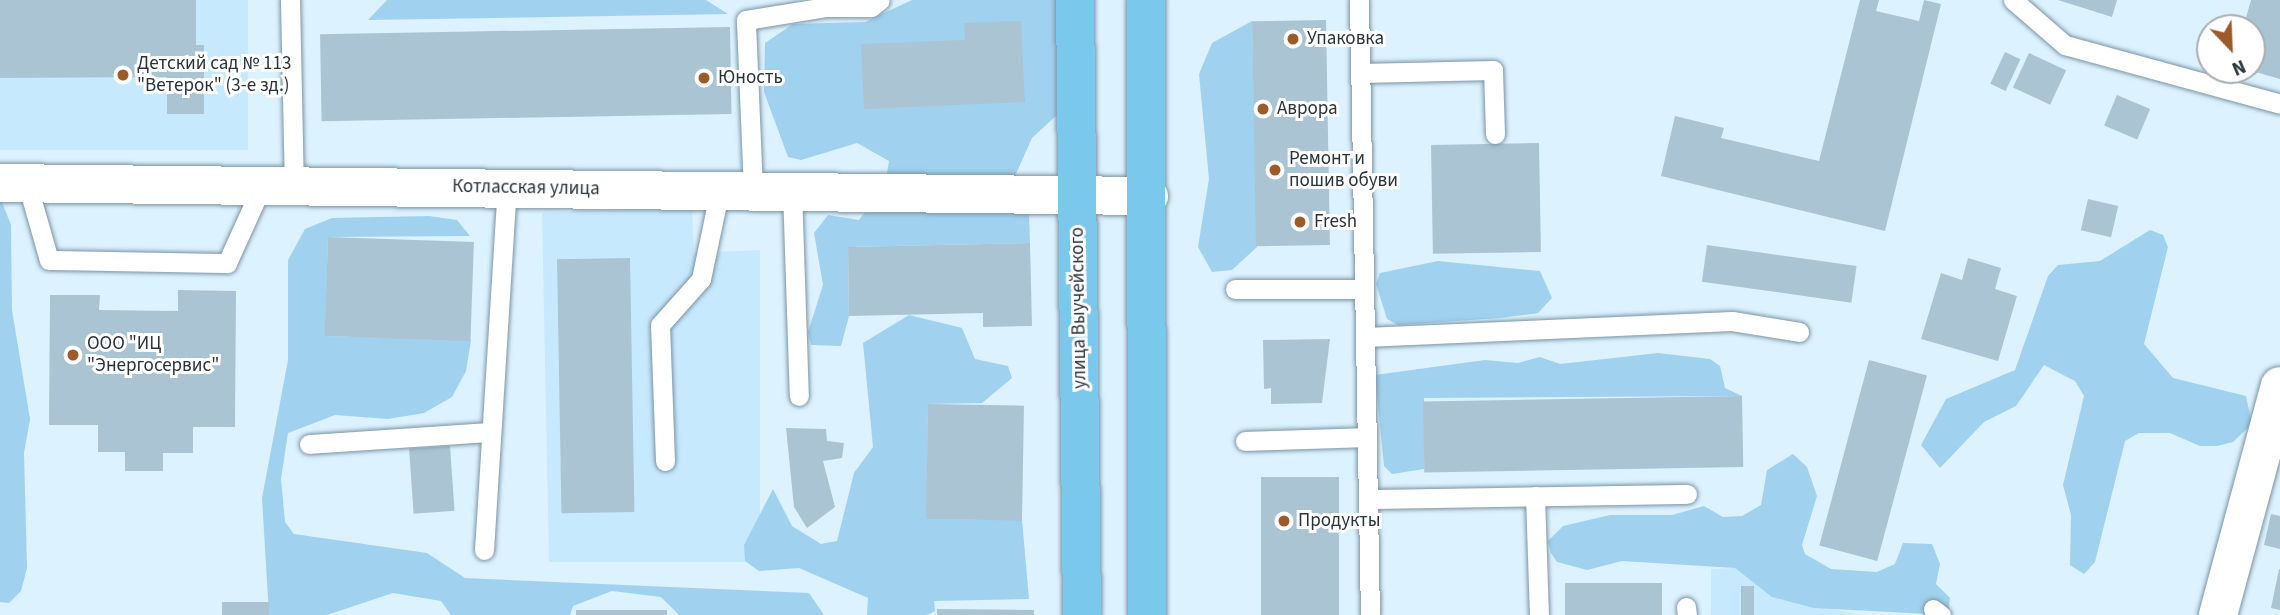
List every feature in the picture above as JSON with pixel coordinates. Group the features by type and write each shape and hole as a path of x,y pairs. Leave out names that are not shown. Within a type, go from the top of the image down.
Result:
{"main road":[{"name":"улица Выучейского","path":"1075,0 1064,195 1082,615"},
{"path":"1146,0 1149,196 1147,615"}],"street":[{"name":"Котласская улица","path":"13,183 1149,196"},
{"path":"2218,615 2280,386"}],"lane":[{"path":"13,183 49,260 227,263 278,186 290,0"},
{"path":"665,461 660,324 701,279 737,190 745,0"},
{"path":"746,20 825,7 871,7 880,0"},
{"path":"1359,0 1370,615"},
{"path":"2013,0 2065,45 2280,104"},
{"path":"1361,73 1493,69 1495,134"},
{"path":"484,550 507,188"},
{"path":"792,190 799,397"},
{"path":"1235,289 1364,289"},
{"path":"1365,337 1732,321 1799,331"},
{"path":"309,444 491,432"},
{"path":"1245,441 1367,437"},
{"path":"1368,499 1687,494"},
{"path":"1535,496 1539,615"}],"shaded area":[{"name":"Детский сад № 113 \"Ветерок\" (3-е зд.)","path":"0,0 248,0 248,150 0,150"},
{"path":"387,0 706,0 728,14 368,20"},
{"path":"912,0 1057,0 1058,114 1032,138 1015,176 1029,212 1030,243 848,247 849,316 841,346 811,345 808,332 823,285 814,233 828,215 859,220 885,185 889,161 857,143 801,160 788,157 764,92 765,43 793,24 865,22"},
{"path":"1252,21 1257,247 1232,270 1212,272 1198,247 1209,179 1199,74 1212,43"},
{"path":"0,197 11,225 12,310 30,419 24,453 27,568 21,591 9,603 0,602"},
{"path":"692,206 694,253 760,250 760,562 549,562 542,213"},
{"path":"429,216 457,220 470,236 328,237 325,336 471,340 466,371 452,397 424,413 388,419 335,415 288,433 281,479 285,522 294,534 427,553 465,578 809,593 824,615 679,615 661,597 612,591 573,606 570,615 451,615 441,601 393,593 327,615 269,615 262,498 288,360 288,260 305,229 332,218"},
{"path":"2150,230 2163,235 2168,247 2144,344 2173,378 2246,396 2252,424 2233,442 2217,446 2200,446 2170,433 2139,433 2125,441 2095,562 2084,574 2070,565 2071,515 2063,485 2084,396 2075,381 2044,365 2016,406 1984,422 1940,468 1921,445 1946,399 2015,370 2048,276 2058,265 2100,261"},
{"path":"1438,261 1540,271 1552,298 1538,313 1501,318 1398,325 1387,319 1376,284 1380,273"},
{"path":"909,315 962,328 975,359 1008,366 1012,378 982,403 928,404 927,519 1022,520 1029,599 934,601 935,611 927,615 867,615 868,598 799,568 759,571 745,561 744,545 773,489 792,526 821,544 837,541 854,473 873,447 863,343"},
{"path":"1658,353 1710,359 1720,366 1725,388 1742,396 1424,398 1424,469 1392,474 1384,466 1375,375 1485,360 1518,363 1540,357 1560,364"},
{"path":"1793,454 1807,467 1817,496 1802,545 1805,554 1831,569 1877,572 1895,564 1903,543 1932,544 1940,564 1936,584 1950,598 1948,615 1814,608 1772,597 1735,568 1622,561 1587,570 1557,562 1551,553 1548,541 1563,526 1610,515 1672,515 1704,506 1723,517 1742,516 1761,505 1767,470"},
{"path":"1735,568 1772,597 1862,615 1711,615 1711,569"}],"building":[{"path":"0,0 196,0 196,45 204,45 204,114 167,114 167,77 0,78"},
{"path":"1860,0 1879,0 1876,11 1919,21 1924,0 1941,4 1885,231 1661,176 1675,116 1724,128 1721,138 1819,161"},
{"path":"2058,0 2117,0 2112,17"},
{"path":"2251,0 2280,0 2280,79 2266,75 2266,14 2247,14"},
{"path":"1326,20 1330,245 1256,246 1252,21"},
{"path":"1021,21 1025,102 864,109 861,44 965,40 964,23"},
{"path":"730,27 732,114 322,121 320,34"},
{"path":"2005,52 2020,59 2006,91 1990,84"},
{"path":"2029,53 2066,70 2050,105 2013,87"},
{"path":"2117,95 2150,109 2137,139 2104,125"},
{"path":"1539,143 1541,252 1433,254 1431,145"},
{"path":"2088,199 2118,206 2111,237 2081,230"},
{"path":"328,237 474,242 470,341 325,336"},
{"path":"1030,243 1032,326 983,327 983,313 849,316 848,247"},
{"path":"1707,245 1857,266 1851,303 1702,282"},
{"path":"630,258 634,512 561,513 557,259"},
{"path":"1968,258 2001,268 1995,289 2017,296 1998,361 1921,339 1941,273 1962,280"},
{"path":"178,290 236,291 235,427 193,427 193,453 163,453 163,471 125,471 125,452 98,452 98,425 49,425 50,295 100,295 99,310 178,311"},
{"path":"1330,339 1322,403 1271,404 1271,388 1264,389 1263,340"},
{"path":"1869,360 1927,376 1877,561 1819,545"},
{"path":"1742,396 1743,467 1424,473 1423,402"},
{"path":"928,404 1024,406 1022,521 926,519"},
{"path":"786,428 826,429 827,441 844,443 842,458 823,461 835,507 807,528 794,507"},
{"path":"450,446 455,511 414,514 409,449"},
{"path":"1261,477 1339,477 1339,615 1261,615"},
{"path":"2271,514 2280,516 2280,549 2264,545"},
{"path":"2280,569 2280,610 2271,608"},
{"path":"1565,583 1662,583 1662,615 1565,615"},
{"path":"1741,586 1754,586 1754,615 1741,615"},
{"path":"222,602 269,602 269,615 222,615"},
{"path":"937,609 1034,610 1034,615 937,615"},
{"path":"576,610 667,610 667,615 576,615"}],"place":[{"name":"Упаковка","path":"1293,39"},
{"name":"Детский сад № 113 \"Ветерок\" (3-е зд.)","path":"123,75"},
{"name":"Юность","path":"704,78"},
{"name":"Аврора","path":"1263,109"},
{"name":"Ремонт и пошив обуви","path":"1275,170"},
{"name":"Fresh","path":"1300,222"},
{"name":"ООО \"ИЦ \"Энергосервис\"","path":"73,355"},
{"name":"Продукты","path":"1284,521"}]}
